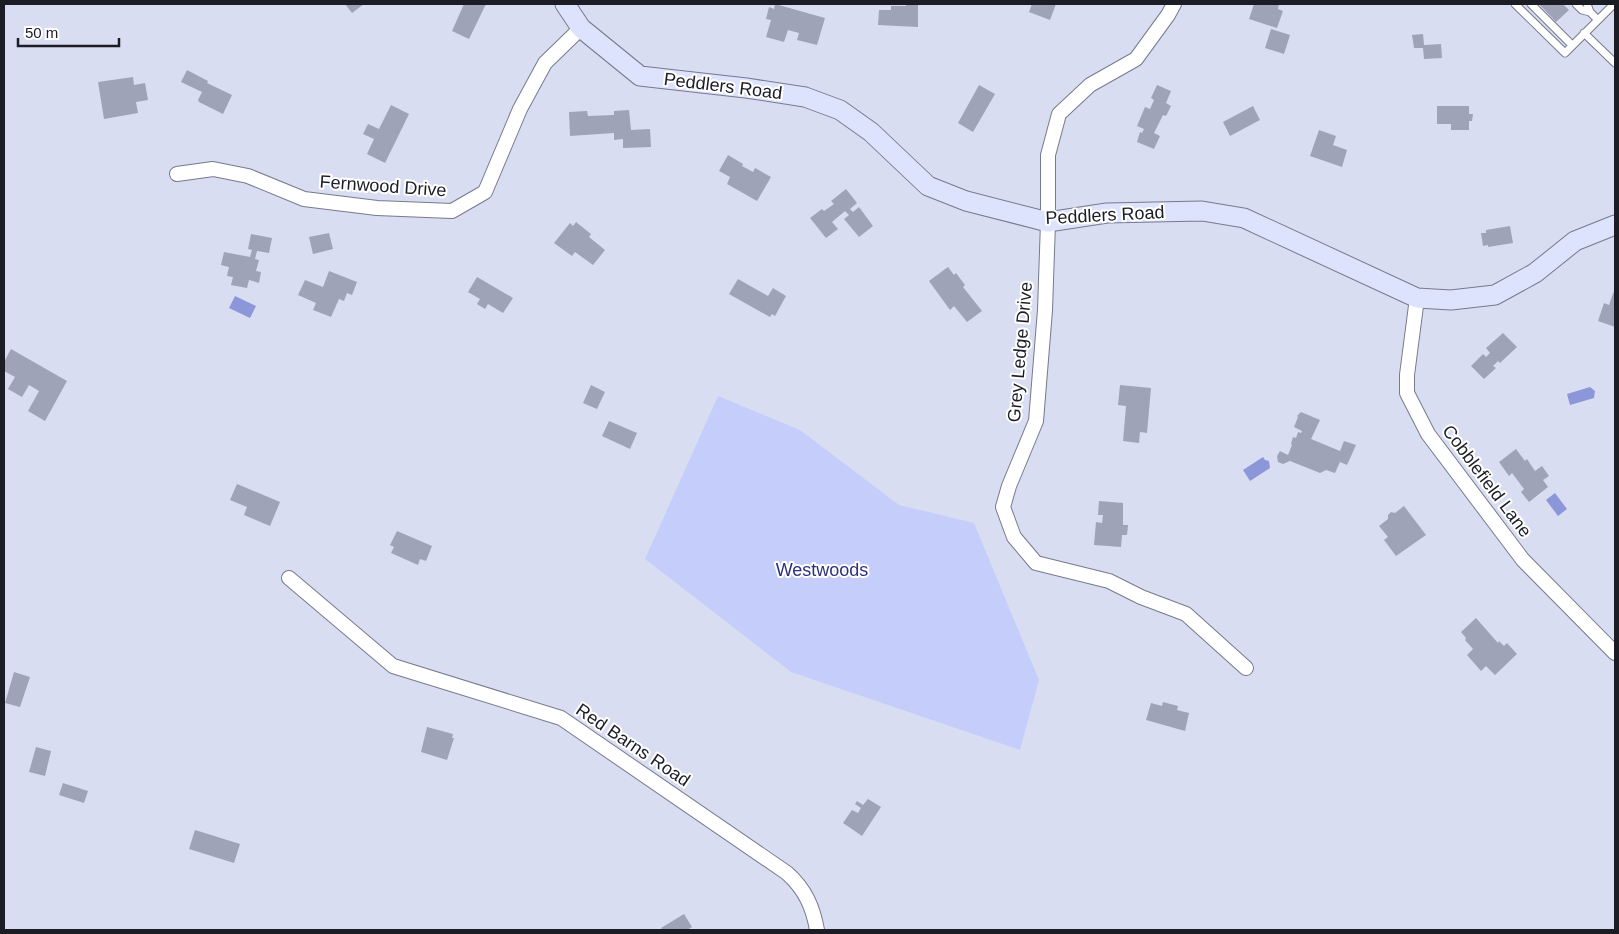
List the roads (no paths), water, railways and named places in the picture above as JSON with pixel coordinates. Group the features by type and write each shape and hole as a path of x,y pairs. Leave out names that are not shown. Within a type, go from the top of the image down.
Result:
{"street":[{"name":"Peddlers Road","path":"564,4 581,28 640,76 805,97 840,110 871,132 928,186 966,201 1048,222 1106,213 1202,211 1244,218 1418,298 1451,300 1495,295 1535,273 1575,242 1615,224"},
{"name":"Grey Ledge Drive","path":"1174,4 1136,59 1090,85 1059,114 1048,155 1048,222 1036,421 1009,486 1003,507 1014,537 1036,562 1109,581 1141,597 1186,614 1246,668"},
{"name":"Fernwood Drive","path":"177,174 213,168 248,176 304,199 377,208 452,211 485,192 520,109 546,63 581,28"},
{"name":"Cobblefield Lane","path":"1418,298 1406,393 1424,427 1523,560 1615,653"},
{"name":"Red Barns Road","path":"289,578 393,666 561,718 798,882 809,900 817,930"}],"lane":[{"path":"1515,4 1564,53 1614,4"},
{"path":"1531,4 1572,45"},
{"path":"1576,4 1582,10 1590,12"},
{"path":"1587,4 1590,12 1598,20"},
{"path":"1584,33 1615,63"}],"park label":[{"name":"Westwoods","path":"822,570"}]}
